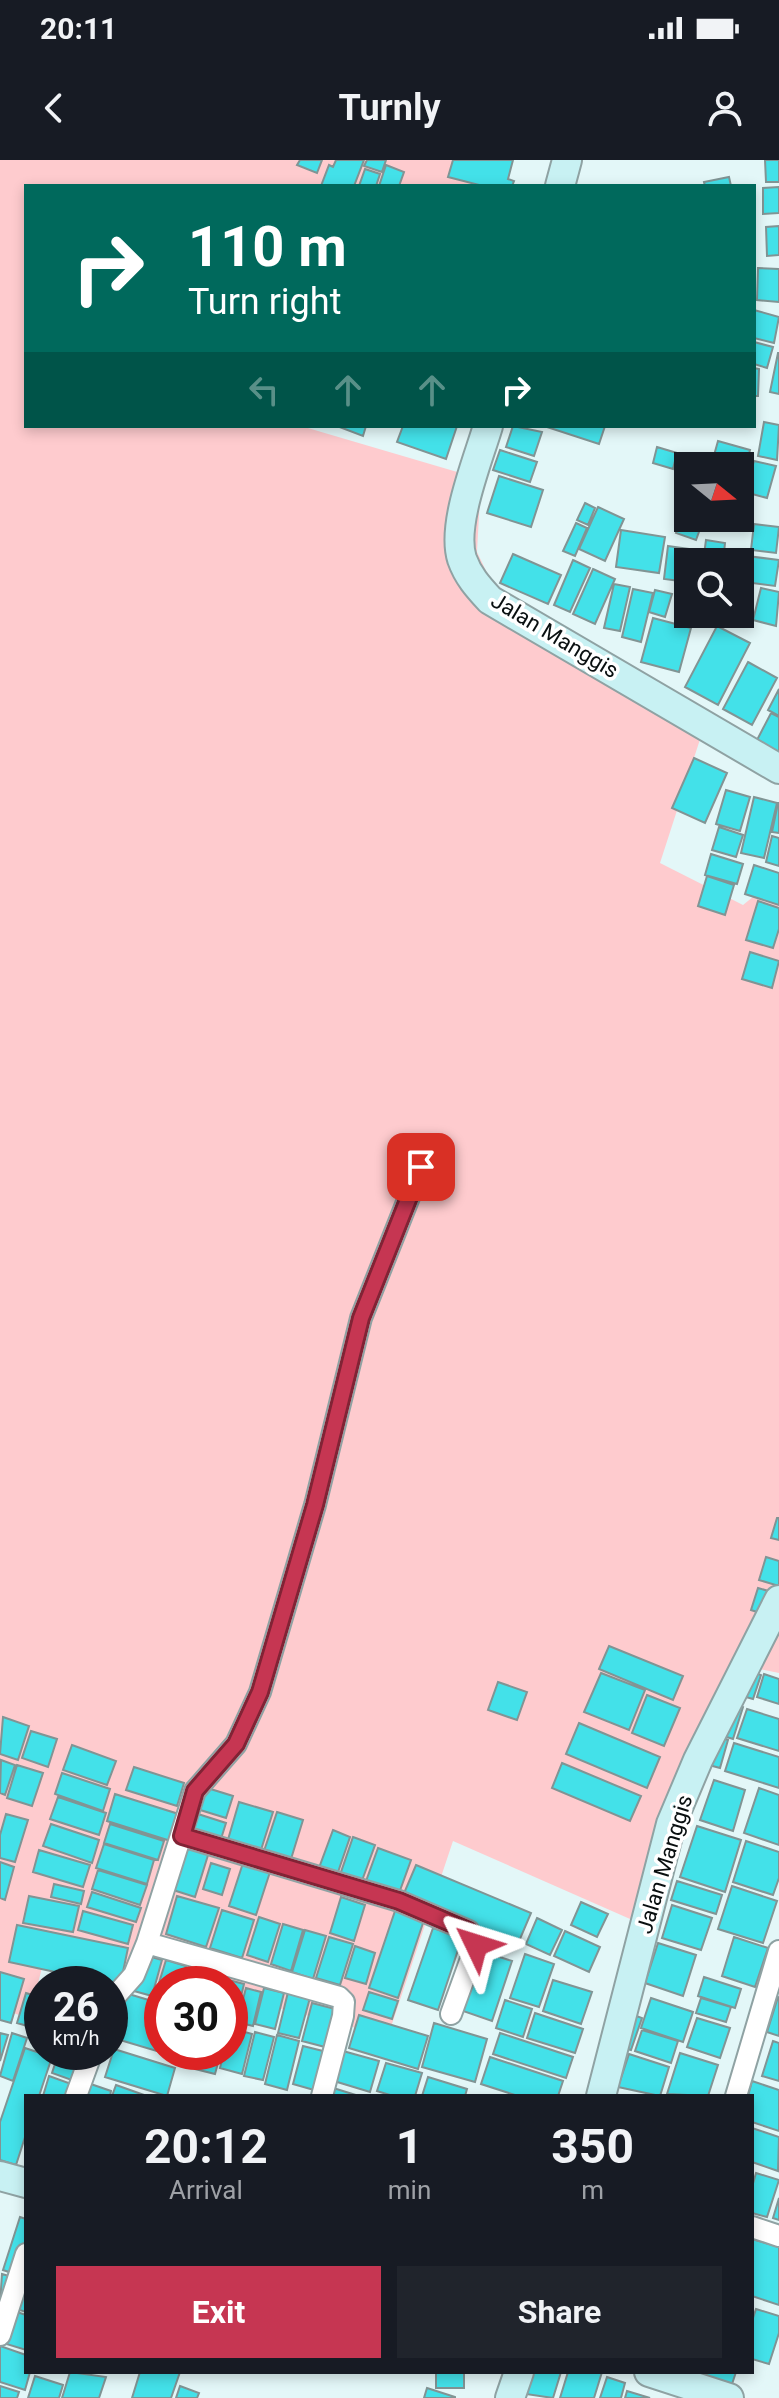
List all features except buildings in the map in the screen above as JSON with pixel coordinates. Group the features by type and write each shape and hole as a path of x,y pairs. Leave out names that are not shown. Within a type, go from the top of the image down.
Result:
{"street":[{"path":"561,184 567,160"},
{"name":"Jalan Manggis","path":"487,428 461,528 461,556 471,579 490,600 538,630 638,684 779,769"},
{"path":"128,1982 134,1975 147,1943 195,1791 236,1744 260,1692 315,1505 361,1318 421,1167"},
{"name":"Jalan Manggis","path":"602,2094 671,1824 698,1760 779,1600"},
{"path":"182,1836 399,1901 469,1931 476,1945 451,2014"},
{"path":"147,1943 339,1997 344,2002 343,2016 323,2094"},
{"path":"737,2094 779,1951"},
{"path":"77,2094 85,2070"},
{"path":"0,2176 24,2182"},
{"path":"754,2228 779,2236"},
{"path":"0,2335 24,2260"},
{"path":"510,2398 518,2374"},
{"path":"655,2374 729,2398"}],"shaded area":[{"path":"0,160 460,160 497,184 24,184 24,428 308,428 481,479 477,552 513,627 704,727 660,863 743,905 779,876 779,1673 759,1669 723,1706 646,1926 453,1841 388,2036 248,2001 248,1966 144,1966 144,1978 128,1975 128,1966 78,1966 44,1960 42,1966 24,1966 24,2016 0,2009"}],"route":[{"path":"421,1167 361,1318 315,1505 260,1692 236,1744 222,1764 195,1791 182,1836 399,1901 456,1923 475,1936 476,1945"}]}
